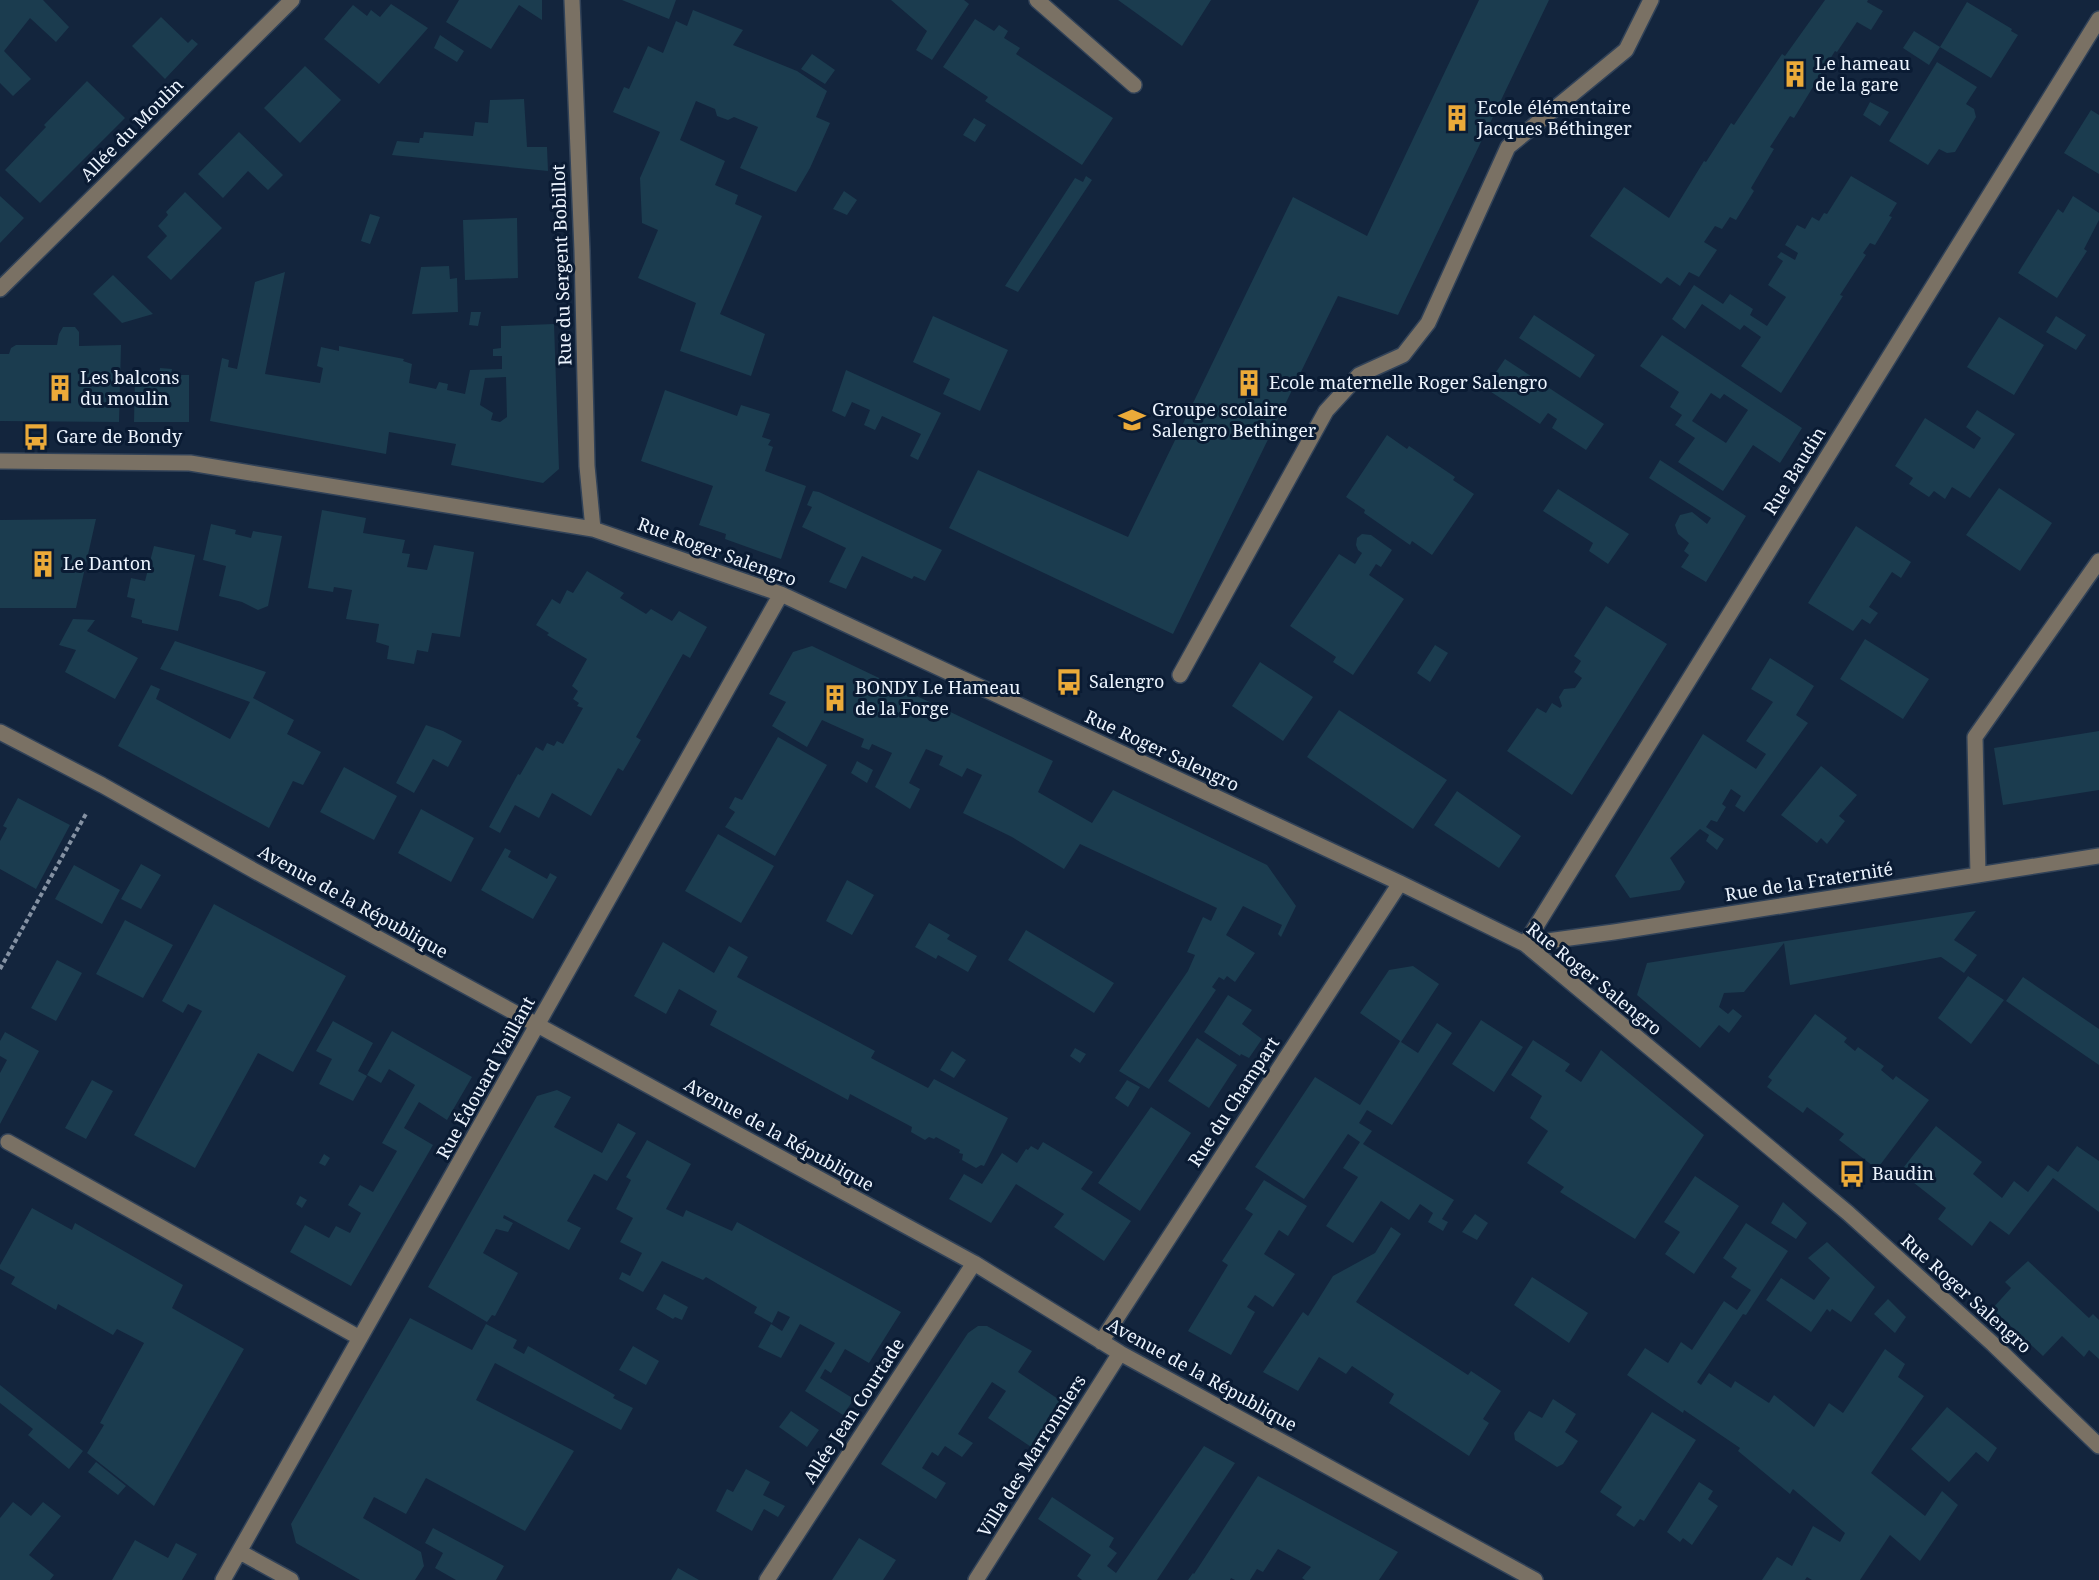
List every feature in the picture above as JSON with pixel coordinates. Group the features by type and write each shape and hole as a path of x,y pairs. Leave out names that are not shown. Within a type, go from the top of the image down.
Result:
{"street":[{"name":"Allée du Moulin","path":"0,289 292,0"},
{"name":"Rue du Sergent Bobillot","path":"572,0 582,250 587,466 593,529"},
{"path":"1037,0 1134,86"},
{"path":"1180,675 1326,411 1359,375 1403,355 1428,323 1508,147 1626,50 1651,0"},
{"name":"Rue Baudin","path":"1525,944 2099,19"},
{"name":"Rue Roger Salengro","path":"0,461 190,463 593,529 781,594 1400,883 1525,944 1848,1213 1993,1344 2099,1446"},
{"path":"1978,875 1975,738 2099,561"},
{"name":"Rue Édouard Vaillant","path":"223,1580 781,594"},
{"name":"Avenue de la République","path":"0,732 102,785 253,870 974,1263 1120,1353 1535,1580"},
{"name":"Rue de la Fraternité","path":"1525,944 2099,856"},
{"name":"Rue du Champart","path":"1101,1342 1400,883"},
{"path":"8,1142 360,1338"},
{"name":"Allée Jean Courtade","path":"767,1580 974,1263"},
{"name":"Villa des Marronniers","path":"976,1580 1120,1353"},
{"path":"240,1552 291,1580"}],"path":[{"path":"0,969 102,785"}],"building":[{"path":"0,0 43,0 69,27 56,42 30,18 4,51 31,79 13,96 0,83"},
{"path":"459,0 542,0 542,20 519,5 491,49 446,22"},
{"path":"622,0 676,0 669,19"},
{"path":"891,0 964,0 969,4 932,60 916,50 927,31"},
{"path":"1118,0 1211,0 1182,46"},
{"name":"Ecole maternelle Roger Salengro","path":"1479,0 1549,0 1398,315 1338,296 1173,634 949,528 978,470 1128,537 1293,197 1367,236"},
{"path":"1825,0 1868,0 1867,2 1883,11 1871,30 1857,22 1837,52 1835,51 1794,118 1790,116 1770,147 1774,149 1751,188 1754,191 1736,220 1730,217 1722,229 1715,226 1704,242 1717,250 1699,277 1689,272 1680,286 1667,277 1661,284 1590,236 1624,187 1669,218 1704,161 1706,162 1731,123 1734,125 1782,54 1785,56"},
{"path":"1967,2 2018,35 1991,78 1940,47"},
{"path":"391,4 428,28 379,84 324,39 353,5 367,16 371,10 380,17"},
{"path":"693,10 743,30 733,45 797,71 827,91 816,117 830,123 810,168 796,192 740,168 758,127 734,117 728,120 717,116 715,109 696,101 680,140 725,161 715,185 738,195 735,204 762,216 720,314 765,334 751,376 680,351 696,303 638,278 658,230 642,223 640,178 660,132 613,112 624,87 629,89 648,46 663,53 676,21 687,26"},
{"path":"161,17 188,43 192,39 198,44 165,79 132,46"},
{"path":"975,19 994,31 999,25 1008,31 1004,38 1020,48 1016,54 1113,118 1082,165 985,101 988,97 943,67"},
{"path":"1914,31 1940,47 1929,65 1903,48"},
{"path":"440,35 464,51 457,62 434,48"},
{"path":"812,54 835,70 825,84 801,69"},
{"path":"1937,62 1977,87 1966,104 1974,109 1976,117 1955,152 1947,153 1939,149 1928,165 1889,141"},
{"path":"305,66 341,100 300,143 264,108"},
{"path":"87,81 125,118 40,203 5,170 46,127 44,125"},
{"path":"524,99 527,147 547,147 548,171 392,155 397,141 419,143 424,132 473,136 475,122 488,123 490,100"},
{"path":"1870,102 1889,112 1880,126 1863,115"},
{"path":"2091,110 2099,115 2099,174 2064,153"},
{"path":"974,118 986,125 975,142 963,135"},
{"path":"239,132 283,175 268,190 248,171 223,198 198,174"},
{"path":"1086,176 1092,180 1018,292 1005,286 1075,178 1083,182"},
{"path":"1851,176 1897,203 1889,216 1892,217 1875,245 1870,243 1863,253 1866,255 1840,295 1843,296 1781,393 1741,366 1761,337 1744,325 1740,330 1702,304 1685,329 1672,319 1694,285 1723,304 1730,294 1753,309 1750,315 1767,326 1786,297 1768,285 1783,261 1777,257 1781,252 1795,260 1798,253 1785,245 1797,225 1805,229 1812,217 1819,221 1824,213 1827,214"},
{"path":"844,191 857,200 847,215 833,209"},
{"path":"185,192 222,228 171,280 147,257 167,236 158,226 168,215 166,212"},
{"path":"0,196 24,218 0,243"},
{"path":"2073,196 2099,213 2099,220 2084,249 2087,251 2057,298 2018,273 2058,209 2063,213"},
{"path":"370,214 380,217 370,244 361,241"},
{"path":"517,218 518,278 465,280 463,220"},
{"path":"449,266 450,279 457,278 458,312 412,314 421,267"},
{"path":"285,272 265,374 320,383 323,368 317,366 321,347 339,351 339,346 404,359 403,361 412,364 409,383 436,389 439,382 448,384 447,390 465,394 470,370 502,369 502,356 493,356 493,349 501,348 501,326 554,324 559,469 543,483 451,465 456,444 389,432 386,454 210,421 222,358 229,360 228,367 237,369 255,282","holes":["506,377 507,417 500,422 491,420 493,413 480,405 485,378"]},
{"path":"113,275 153,314 122,323 93,294"},
{"path":"471,312 481,312 478,326 469,325"},
{"path":"1534,315 1595,355 1580,378 1519,338"},
{"path":"933,316 1008,350 980,411 943,394 950,379 913,362"},
{"path":"2056,316 2086,335 2076,350 2046,332"},
{"path":"1999,317 2044,345 2014,395 1967,367"},
{"name":"Les balcons du moulin","path":"63,327 75,327 79,332 79,346 121,345 119,422 0,421 0,354 9,354 11,348 16,345 57,345"},
{"path":"1662,335 1802,428 1780,463 1753,445 1723,491 1678,462 1695,438 1675,425 1682,415 1670,407 1679,392 1640,366","holes":["1711,393 1720,399 1724,394 1748,410 1726,443 1692,421"]},
{"path":"1505,359 1604,424 1586,450 1552,428 1557,419 1548,413 1540,424 1485,388"},
{"path":"160,368 172,369 171,375 189,375 189,422 134,422 135,375 159,375"},
{"path":"846,370 941,413 918,460 910,456 921,434 882,416 875,430 864,425 870,410 852,402 845,417 832,411"},
{"path":"665,390 737,416 741,405 770,414 762,437 771,440 768,445 773,447 765,471 806,486 781,559 725,539 726,534 699,525 713,486 641,461"},
{"path":"1977,410 2015,434 1970,498 1952,487 1945,499 1934,491 1929,497 1909,484 1913,478 1895,466 1925,418 1974,449 1981,438 1966,427"},
{"path":"1387,435 1407,449 1409,446 1455,477 1453,480 1474,494 1432,555 1412,541 1410,545 1364,513 1365,510 1346,497"},
{"path":"1660,460 1746,516 1706,582 1681,567 1689,555 1684,551 1689,543 1678,534 1675,525 1680,515 1692,512 1707,524 1711,518 1649,478"},
{"path":"1999,488 2052,523 2020,571 1966,535"},
{"path":"1558,489 1629,534 1608,564 1589,551 1593,543 1543,511"},
{"path":"813,491 942,550 925,581 914,576 912,579 862,556 846,589 829,582 846,548 802,527 812,507 807,505"},
{"path":"322,510 366,518 363,533 405,540 402,553 410,554 407,567 427,570 434,545 474,552 460,637 432,633 428,652 417,650 414,664 387,659 389,646 376,642 379,624 346,619 352,590 334,587 333,592 308,588"},
{"name":"Le Danton","path":"96,519 76,608 0,608 0,520"},
{"path":"211,524 236,530 235,534 251,538 253,531 282,536 268,606 258,610 242,602 219,596 226,566 203,560"},
{"path":"1856,526 1911,562 1901,578 1892,572 1869,607 1878,613 1870,624 1862,619 1853,631 1808,603"},
{"path":"1362,534 1371,535 1392,550 1381,567 1376,564 1369,575 1404,599 1353,675 1333,662 1336,657 1290,626 1339,554 1355,564 1362,553 1356,545 1357,538"},
{"path":"154,546 195,555 178,631 142,623 142,620 131,617 135,599 127,597 131,578 145,581"},
{"path":"587,571 624,593 620,598 646,614 651,609 672,621 679,611 707,627 690,658 683,654 636,737 641,740 623,771 618,768 591,816 552,793 539,818 515,805 500,833 489,827 518,774 520,775 536,747 543,751 547,743 554,746 557,741 563,744 583,708 577,706 579,703 573,699 578,691 572,686 587,659 547,635 549,633 536,625 552,599 560,604 567,590 573,593"},
{"path":"1606,606 1667,644 1572,795 1507,751 1537,708 1546,713 1552,703 1560,708 1562,706 1559,697 1564,689 1575,688 1582,678 1574,672 1581,661 1574,656"},
{"path":"73,619 95,620 87,631 138,658 115,699 65,672 76,650 59,645"},
{"path":"1865,639 1929,679 1903,719 1840,679"},
{"path":"175,641 266,672 253,698 294,720 287,734 321,752 303,785 293,781 269,828 118,746 151,685 160,689 156,699 230,739 250,702 160,669"},
{"path":"1435,645 1448,653 1430,682 1417,673"},
{"path":"812,646 1053,761 1038,792 1092,823 1113,790 1267,865 1296,906 1281,937 1278,934 1282,925 1243,906 1226,935 1255,953 1235,982 1227,976 1224,980 1219,977 1212,987 1216,990 1149,1089 1119,1071 1188,971 1195,955 1187,952 1203,917 1211,921 1217,908 1080,844 1064,869 1012,837 963,813 982,775 967,768 962,777 939,765 943,756 926,749 909,783 920,789 910,809 875,787 892,753 872,744 869,750 861,747 864,739 822,720 807,747 772,726 786,702 769,694 793,652"},
{"path":"1770,658 1814,686 1796,715 1808,723 1744,812 1735,806 1741,796 1731,789 1722,804 1726,807 1717,822 1711,820 1706,827 1724,839 1717,850 1706,841 1709,835 1700,829 1670,858 1685,882 1680,890 1630,898 1615,876 1703,734 1756,769 1766,754 1746,741 1773,702 1751,689"},
{"path":"1260,662 1313,697 1283,741 1232,706"},
{"path":"1339,710 1447,780 1413,829 1307,757"},
{"path":"426,725 462,741 448,767 433,759 414,793 396,783"},
{"path":"2099,731 2099,790 2003,805 1994,748"},
{"path":"778,737 827,765 775,856 725,827 735,812 729,808 735,797 742,800"},
{"path":"857,761 873,770 867,783 851,773"},
{"path":"1821,766 1857,795 1839,816 1845,821 1827,844 1821,838 1817,843 1781,815"},
{"path":"344,767 397,796 374,840 320,812"},
{"path":"1457,791 1521,836 1499,868 1434,825"},
{"path":"18,798 70,825 36,889 0,869 0,841 7,828 3,826"},
{"path":"421,809 474,838 451,882 398,853"},
{"path":"718,834 774,866 741,923 685,891"},
{"path":"505,848 511,851 508,857 547,879 550,873 557,877 533,919 481,890"},
{"path":"141,864 161,875 141,909 121,899"},
{"path":"74,865 120,890 102,924 55,899"},
{"path":"847,880 874,895 852,935 826,921"},
{"path":"214,904 346,976 293,1072 258,1053 195,1168 134,1135 202,1011 188,1004 183,1013 162,1001"},
{"path":"1976,911 1954,940 1977,955 1964,973 1941,957 1790,985 1784,943 1744,992 1724,993 1719,1007 1728,1014 1733,1009 1742,1016 1729,1033 1719,1025 1700,1048 1637,995 1647,963"},
{"path":"125,920 173,945 143,998 96,974"},
{"path":"929,923 950,935 947,939 977,956 968,972 938,955 936,959 915,947"},
{"path":"1026,930 1114,983 1094,1013 1008,960"},
{"path":"663,942 714,973 729,946 748,957 737,977 875,1051 871,1058 928,1088 934,1079 1008,1118 984,1166 976,1168 962,1160 963,1154 959,1153 960,1150 936,1137 934,1139 929,1137 925,1140 911,1132 912,1127 850,1094 848,1100 710,1025 717,1011 679,989 666,1014 634,996"},
{"path":"57,960 82,973 56,1021 31,1008"},
{"path":"1413,966 1439,984 1401,1042 1418,1053 1437,1023 1452,1033 1392,1125 1367,1110 1359,1123 1372,1131 1363,1144 1454,1200 1442,1219 1448,1222 1443,1231 1428,1222 1433,1213 1420,1204 1409,1220 1381,1201 1353,1243 1326,1226 1358,1177 1343,1168 1360,1142 1348,1134 1304,1199 1255,1167 1315,1077 1360,1105 1400,1041 1360,1013 1389,970"},
{"path":"1968,976 2004,1000 1971,1044 1938,1018"},
{"path":"2023,977 2099,1029 2099,1065 2006,1001"},
{"path":"1228,995 1252,1010 1242,1024 1262,1039 1249,1058 1241,1054 1240,1056 1204,1032"},
{"path":"1815,1014 1847,1038 1844,1042 1855,1051 1858,1047 1884,1066 1881,1070 1893,1080 1896,1076 1929,1100 1877,1169 1839,1140 1844,1134 1807,1107 1803,1113 1767,1087 1772,1080 1768,1077"},
{"path":"1481,1020 1523,1047 1494,1092 1452,1064"},
{"path":"333,1021 373,1043 358,1071 367,1076 353,1101 319,1084 332,1059 316,1051"},
{"path":"392,1031 472,1077 447,1120 419,1102 404,1128 433,1145 351,1286 290,1252 305,1225 329,1238 336,1226 350,1233 361,1213 348,1205 360,1185 373,1192 397,1151 382,1143 415,1085 389,1069 381,1083 367,1075"},
{"path":"5,1032 39,1051 0,1124 0,1073 7,1060 0,1056 0,1041"},
{"path":"1197,1038 1237,1065 1209,1108 1168,1081"},
{"path":"1533,1040 1570,1064 1565,1071 1581,1082 1601,1050 1704,1135 1635,1239 1560,1192 1564,1187 1527,1163 1548,1131 1530,1118 1542,1096 1511,1075"},
{"path":"1075,1048 1086,1054 1080,1063 1070,1056"},
{"path":"952,1051 966,1060 954,1078 940,1070"},
{"path":"92,1080 113,1091 86,1139 65,1128"},
{"path":"1127,1080 1140,1087 1128,1107 1115,1098"},
{"path":"557,1090 571,1097 554,1127 602,1153 618,1123 636,1133 607,1181 594,1174 567,1221 581,1228 569,1250 504,1215 503,1218 513,1223 508,1232 496,1229 483,1253 518,1273 495,1316 492,1315 487,1322 428,1287 537,1096"},
{"path":"1151,1107 1191,1133 1140,1211 1098,1183"},
{"path":"1936,1126 1982,1162 1973,1174 2002,1198 2014,1181 2028,1192 2048,1165 2058,1172 2077,1146 2099,1161 2099,1212 2053,1178 2009,1235 1990,1221 1972,1246 1938,1219 1946,1208 1900,1172"},
{"path":"647,1140 691,1164 666,1209 683,1217 686,1210 732,1231 737,1222 901,1312 869,1363 845,1349 831,1373 825,1369 820,1378 854,1399 843,1415 805,1391 835,1343 800,1324 781,1358 758,1347 771,1324 782,1331 790,1317 778,1311 772,1323 754,1313 757,1307 706,1277 703,1280 662,1261 643,1292 619,1279 622,1272 630,1276 642,1253 620,1242 633,1218 616,1209 631,1180 626,1177"},
{"path":"1043,1142 1093,1172 1081,1189 1131,1221 1104,1261 1054,1227 1064,1214 1016,1184 991,1223 949,1199 964,1174 982,1184 1002,1153 1017,1163 1026,1149 1028,1150 1031,1146 1038,1150"},
{"path":"324,1154 330,1158 325,1166 319,1163"},
{"path":"1695,1176 1739,1206 1694,1274 1665,1254 1680,1232 1664,1222"},
{"path":"1264,1180 1307,1206 1288,1236 1279,1230 1264,1254 1295,1274 1273,1307 1255,1295 1247,1307 1255,1312 1231,1355 1188,1331 1228,1265 1222,1261 1253,1214 1245,1209"},
{"path":"300,1196 307,1200 302,1208 296,1204"},
{"path":"1783,1202 1807,1223 1796,1239 1771,1223"},
{"path":"32,1208 72,1230 75,1223 183,1285 172,1308 244,1349 154,1506 87,1453 104,1425 100,1423 144,1343 117,1329 113,1335 58,1304 56,1310 11,1284 15,1277 0,1269 0,1265"},
{"path":"1475,1214 1488,1223 1477,1240 1462,1232"},
{"path":"1746,1223 1788,1251 1746,1315 1743,1314 1697,1382 1701,1385 1709,1373 1731,1388 1735,1381 1769,1403 1774,1395 1814,1427 1829,1403 1843,1413 1885,1349 1905,1364 1898,1377 1924,1396 1871,1473 1925,1516 1942,1491 1958,1505 1920,1561 1890,1535 1860,1580 1812,1580 1807,1577 1805,1580 1762,1580 1777,1557 1792,1566 1813,1526 1840,1542 1845,1533 1793,1489 1790,1494 1738,1451 1740,1448 1627,1375 1645,1348 1668,1363 1681,1342 1692,1350 1724,1301 1737,1310 1751,1290 1731,1277 1737,1268 1723,1258"},
{"path":"1391,1227 1401,1234 1356,1302 1468,1375 1471,1371 1501,1391 1483,1419 1489,1423 1469,1456 1389,1403 1394,1394 1352,1366 1346,1374 1319,1357 1298,1391 1263,1372 1303,1312 1308,1316 1333,1276 1375,1253"},
{"path":"1827,1242 1875,1287 1851,1322 1832,1309 1830,1312 1827,1309 1811,1332 1766,1300 1781,1278 1814,1300 1830,1278 1808,1258"},
{"path":"2028,1261 2089,1318 2093,1314 2099,1320 2099,1359 2089,1350 2084,1357 2062,1336 2043,1356 1992,1309 2011,1288 2005,1282"},
{"path":"1532,1277 1588,1313 1569,1343 1514,1305"},
{"path":"664,1294 688,1307 682,1320 675,1317 673,1319 656,1309"},
{"path":"1888,1299 1906,1317 1895,1333 1874,1314"},
{"path":"410,1318 472,1350 486,1324 517,1340 513,1348 524,1354 528,1346 615,1395 613,1398 633,1408 621,1430 495,1363 476,1400 574,1451 525,1531 426,1478 406,1514 374,1497 363,1518 421,1552 424,1566 415,1580 360,1580 296,1543 291,1524"},
{"path":"978,1326 987,1326 1032,1351 1018,1372 1067,1405 1037,1451 988,1418 1006,1391 992,1382 958,1434 973,1443 962,1457 945,1446 938,1456 932,1452 922,1468 946,1483 936,1499 881,1464 968,1333"},
{"path":"633,1346 659,1361 646,1385 619,1370"},
{"path":"0,1385 83,1451 69,1469 28,1435 33,1429 0,1403"},
{"path":"1553,1399 1576,1414 1565,1432 1578,1441 1563,1464 1557,1467 1515,1440 1514,1433 1529,1411 1542,1418"},
{"path":"1947,1407 1997,1448 1988,1462 1976,1452 1949,1482 1911,1449"},
{"path":"791,1411 819,1430 807,1447 779,1427"},
{"path":"1652,1412 1696,1440 1644,1521 1640,1519 1634,1527 1616,1515 1622,1507 1600,1492"},
{"path":"1204,1446 1235,1463 1157,1580 1082,1580 1077,1576 1091,1555 1038,1519 1052,1497 1114,1538 1109,1547 1117,1553 1107,1566 1116,1573"},
{"path":"96,1462 126,1486 118,1495 88,1472"},
{"path":"746,1469 770,1482 763,1495 785,1506 778,1517 764,1509 752,1531 716,1511 727,1489 733,1492"},
{"path":"1258,1476 1398,1552 1379,1580 1305,1580 1302,1578 1311,1567 1278,1549 1263,1572 1257,1569 1250,1580 1231,1578 1230,1580 1188,1580"},
{"path":"1699,1482 1713,1491 1708,1499 1718,1506 1692,1545 1683,1538 1680,1542 1667,1532"},
{"path":"13,1502 31,1516 43,1502 61,1516 29,1555 54,1575 50,1580 0,1580 0,1518"},
{"path":"433,1528 504,1566 496,1580 456,1580 435,1568 443,1553 425,1543"},
{"path":"859,1538 896,1560 883,1580 832,1580"},
{"path":"135,1540 168,1558 176,1543 197,1554 182,1580 112,1580"},
{"path":"678,1568 699,1580 671,1580"}],"place":[{"name":"Le hameau de la gare","path":"1795,74"},
{"name":"Ecole élémentaire Jacques Béthinger","path":"1457,118"},
{"name":"Ecole maternelle Roger Salengro","path":"1249,383"},
{"name":"Les balcons du moulin","path":"60,388"},
{"name":"Groupe scolaire Salengro Bethinger","path":"1132,420"},
{"name":"Gare de Bondy","path":"36,437"},
{"name":"Le Danton","path":"43,564"},
{"name":"Salengro","path":"1069,682"},
{"name":"BONDY Le Hameau de la Forge","path":"835,698"},
{"name":"Baudin","path":"1852,1174"}]}
